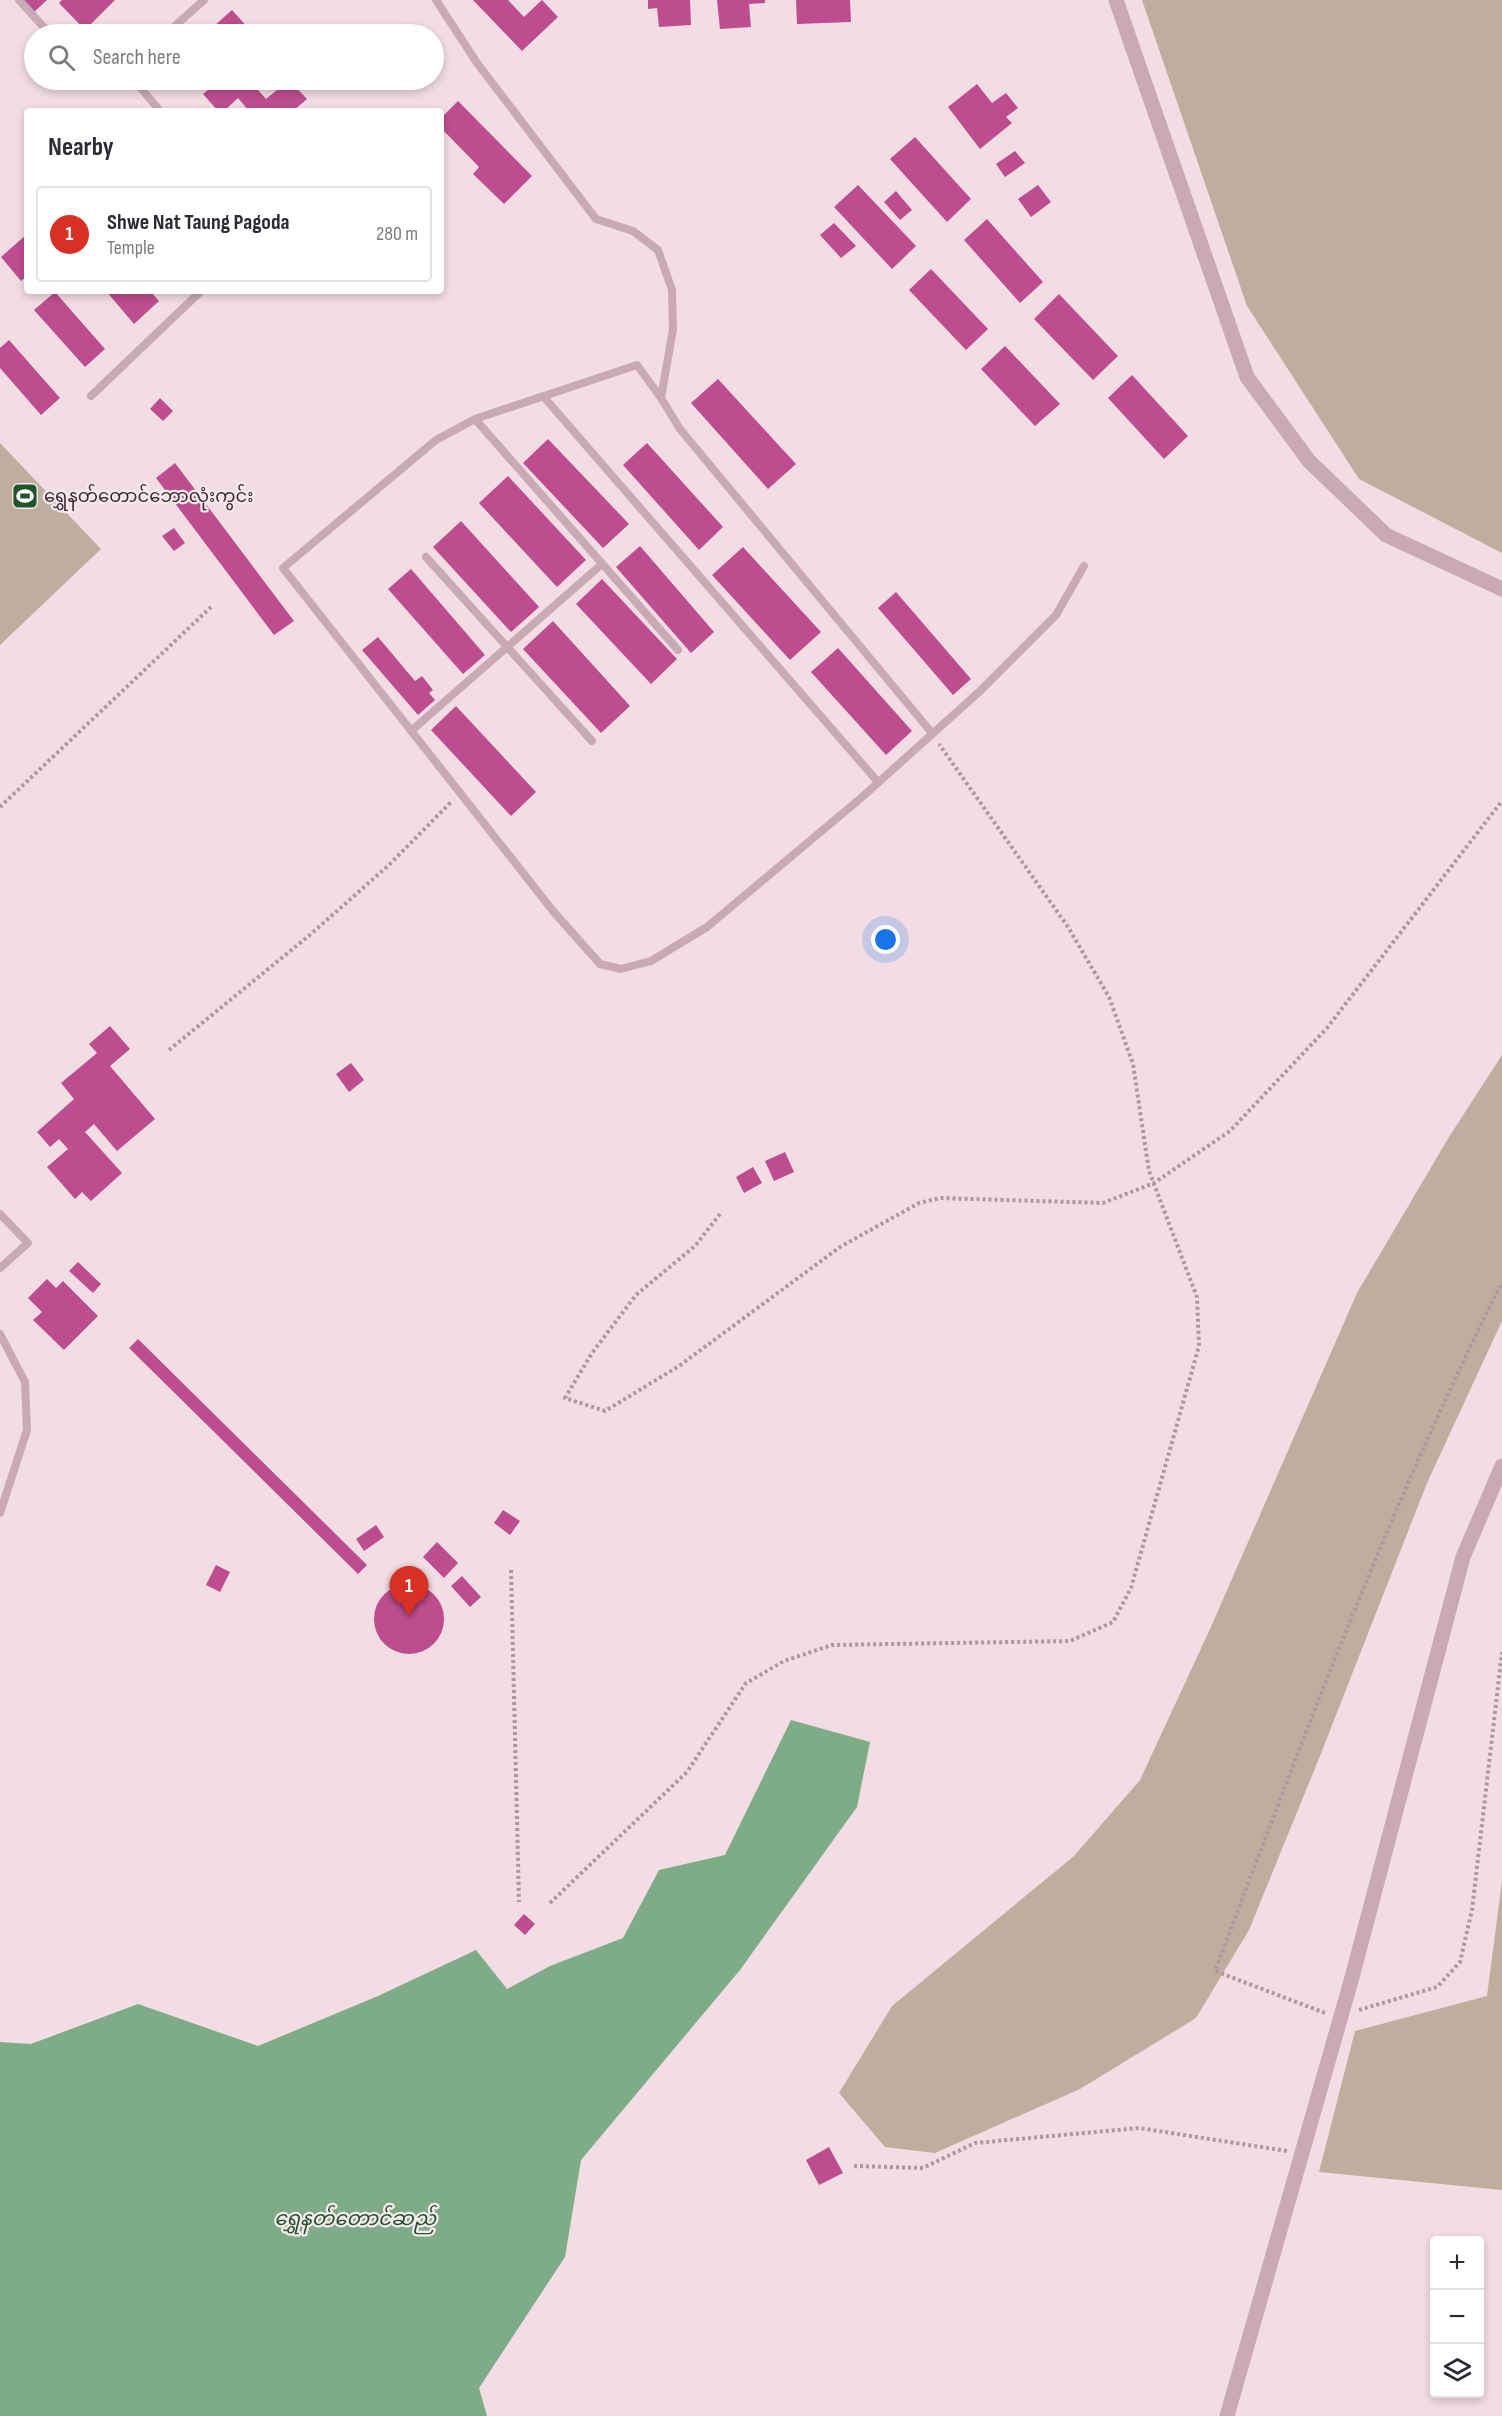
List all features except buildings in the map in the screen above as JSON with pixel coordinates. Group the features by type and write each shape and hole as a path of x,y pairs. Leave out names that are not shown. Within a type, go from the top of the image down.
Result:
{"street":[{"path":"1116,0 1247,377 1309,461 1386,535 1502,589"},
{"path":"1227,2416 1341,2015 1463,1557 1502,1466"}],"lane":[{"path":"19,0 41,24"},
{"path":"177,24 204,0"},
{"path":"436,0 477,63 596,219 633,231 658,250 672,290 673,329 661,398"},
{"path":"142,90 157,108"},
{"path":"91,396 198,294"},
{"path":"932,733 680,429 637,365 475,419 436,440 283,568 553,911 600,964 621,969 651,961 707,927 878,782 987,684 1056,615 1084,566"},
{"path":"543,396 878,782"},
{"path":"475,419 678,650"},
{"path":"426,557 592,741"},
{"path":"411,731 602,564"},
{"path":"0,1214 28,1243 0,1268"},
{"path":"0,1334 25,1382 27,1430 0,1513"}],"path":[{"path":"0,807 211,607"},
{"path":"550,1903 687,1772 746,1683 784,1661 832,1645 1070,1641 1113,1622 1131,1588 1199,1346 1197,1297 1149,1171 1132,1064 1109,997 1068,927 932,733"},
{"path":"169,1050 311,934 389,866 460,792"},
{"path":"720,1214 695,1246 636,1295 592,1353 565,1398 605,1411 679,1366 840,1247 920,1203 940,1198 1103,1203 1154,1183 1230,1131 1327,1028 1502,801"},
{"path":"1502,1282 1456,1375 1381,1543 1331,1665 1215,1971 1320,2013 1341,2015 1437,1987 1460,1962 1472,1911 1502,1652"},
{"path":"511,1570 519,1902"},
{"path":"854,2166 923,2168 975,2144 1139,2128 1302,2153"}],"shaded area":[{"path":"1142,0 1502,0 1502,553 1359,479 1247,306"},
{"name":"ရွှေနတ်တောင်ဘောလုံးကွင်း","path":"0,443 101,549 0,645"},
{"path":"1502,1055 1502,1321 1427,1483 1249,1930 1196,2018 1080,2089 935,2153 885,2147 839,2093 892,2006 1074,1856 1140,1780 1210,1629 1357,1293 1449,1137"},
{"path":"1502,1881 1502,2190 1319,2172 1355,2031 1487,1996"}],"water":[{"name":"ရွှေနတ်တောင်ဆည်","path":"791,1720 870,1742 857,1807 740,1970 581,2160 565,2257 479,2388 487,2416 0,2416 0,2042 31,2044 138,2004 258,2046 378,1996 476,1950 507,1989 550,1966 623,1938 659,1870 725,1855"}],"place":[{"name":"ရွှေနတ်တောင်ဘောလုံးကွင်း","path":"25,496"},
{"name":"Shwe Nat Taung Pagoda","path":"409,1616"}]}
